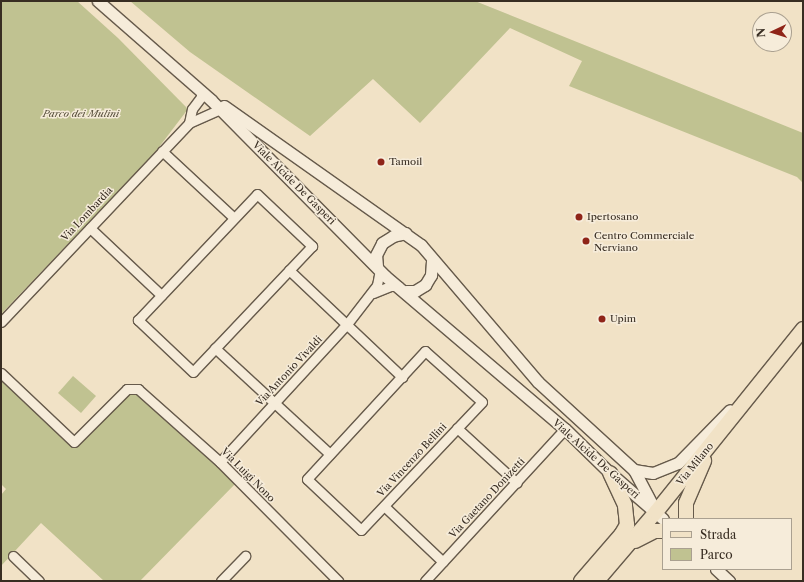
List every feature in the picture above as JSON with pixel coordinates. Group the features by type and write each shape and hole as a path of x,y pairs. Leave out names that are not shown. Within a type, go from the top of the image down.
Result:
{"main road":[{"name":"Via Milano","path":"597,581 627,547 660,516 711,445 803,329"},
{"path":"686,518 686,503 711,445"},
{"path":"581,581 622,535 627,525 625,505 610,473"},
{"path":"627,547 642,536 662,531"}],"street":[{"name":"Viale Alcide De Gasperi","path":"98,1 191,83 216,103 378,268 565,430 610,473 660,516"},
{"name":"Viale Alcide De Gasperi","path":"191,83 216,103 406,233 432,259 538,382 634,470 660,516"},
{"name":"Via Lombardia","path":"189,122 192,110 198,103 201,91"},
{"path":"198,103 216,103"},
{"name":"Via Lombardia","path":"1,322 189,122 216,103"},
{"path":"162,151 234,218"},
{"path":"257,194 312,246 289,270 193,372 138,320 257,194"},
{"path":"90,228 161,295"},
{"path":"378,268 376,255 382,244 393,236 406,233"},
{"path":"372,294 381,289 402,289 415,291 425,285 431,275 432,259"},
{"name":"Via Antonio Vivaldi","path":"220,462 347,324 372,294 377,285 378,268"},
{"path":"289,270 402,377"},
{"name":"Via Milano","path":"634,470 654,473 678,463 791,344"},
{"path":"215,348 330,454"},
{"name":"Via Vincenzo Bellini","path":"425,351 482,402 457,428 361,530 307,479 425,351"},
{"name":"Via Luigi Nono","path":"1,373 74,442 127,389 138,389 220,462 338,581"},
{"name":"Via Vincenzo Bellini","path":"457,428 517,482"},
{"name":"Via Gaetano Donizetti","path":"425,581 565,430"},
{"name":"Via Vincenzo Bellini","path":"384,506 443,562"},
{"path":"13,556 39,581"},
{"path":"221,581 245,556"},
{"path":"717,570 728,581"}],"green space":[{"name":"Parco dei Mulini","path":"1,1 77,1 118,38 188,109 153,155 1,314"},
{"path":"130,1 475,1 803,133 803,183 797,177 569,86 582,61 510,28 420,123 373,79 310,136 190,52"},
{"path":"73,376 96,396 81,413 58,393"},
{"path":"1,377 76,446 128,395 137,393 236,483 140,581 104,581 41,523 1,566 1,495 6,489 1,484"}],"place":[{"name":"Tamoil","path":"381,162"},
{"name":"Ipertosano","path":"579,217"},
{"name":"Centro Commerciale Nerviano","path":"586,241"},
{"name":"Upim","path":"602,319"}]}
